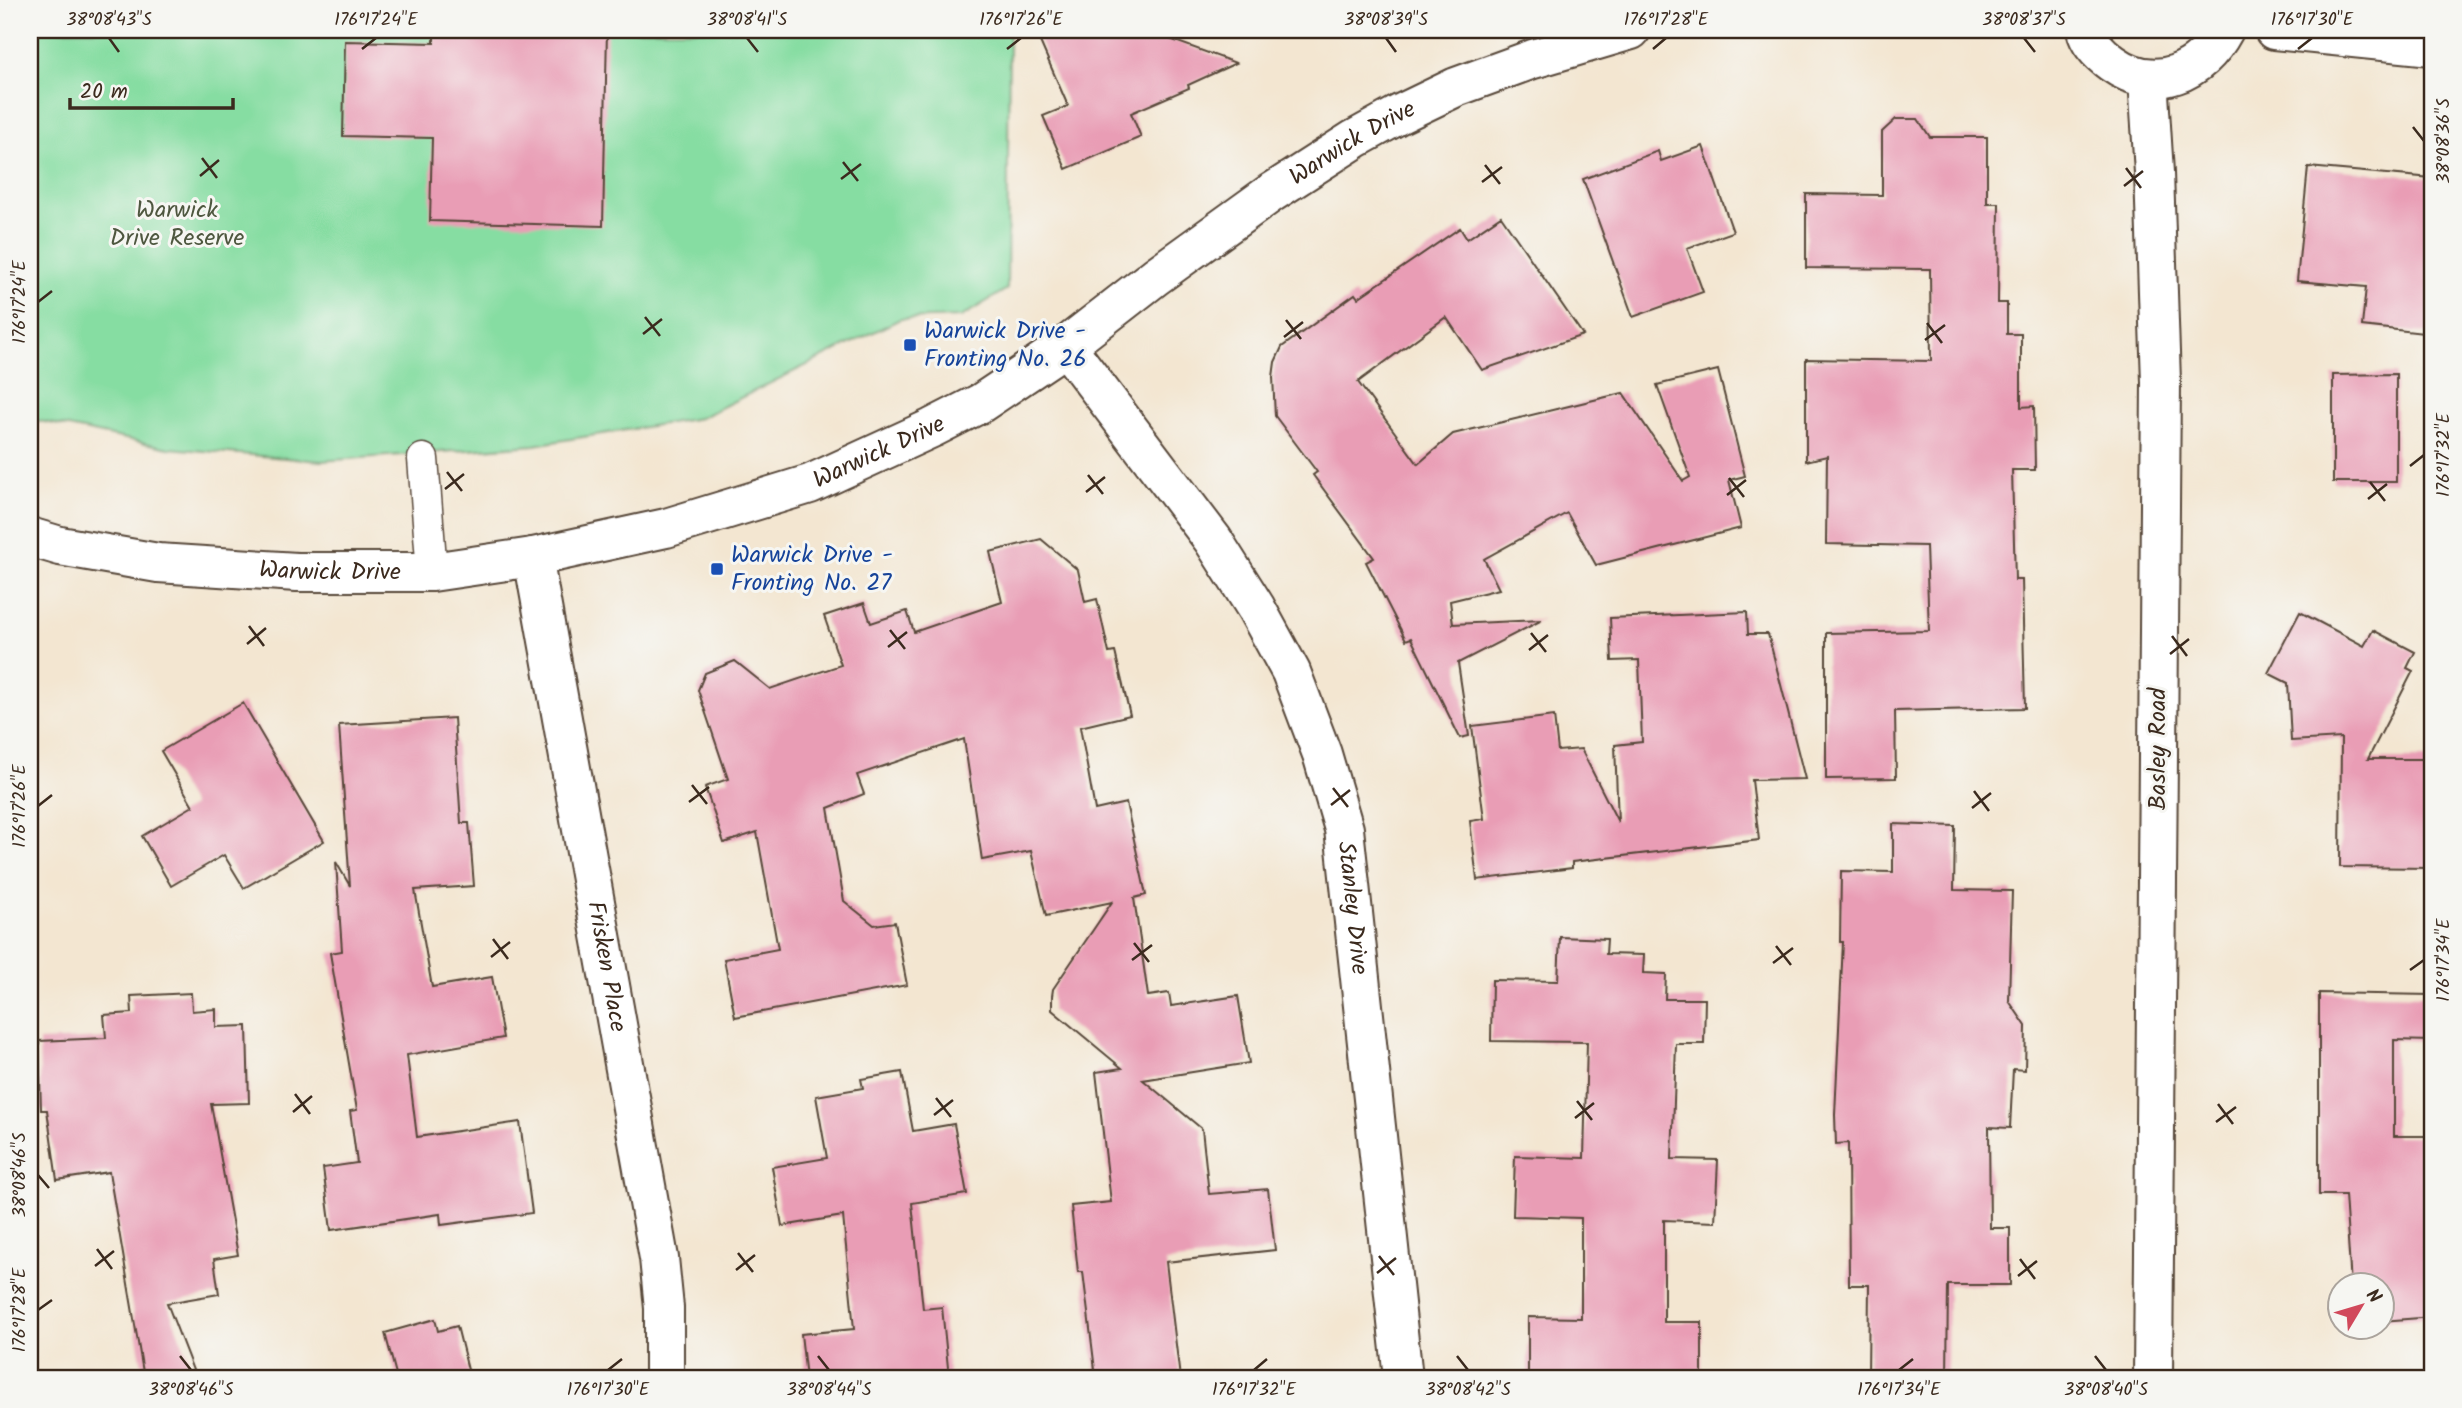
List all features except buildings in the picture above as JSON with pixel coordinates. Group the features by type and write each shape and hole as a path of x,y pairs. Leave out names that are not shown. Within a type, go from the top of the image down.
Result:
{"street":[{"name":"Warwick Drive","path":"30,537 60,546 158,563 297,572 432,572 533,556 666,528 810,485 981,403 1066,346 1156,276 1271,193 1355,139 1400,114 1456,87 1533,59 1630,30"},
{"path":"2086,30 2102,56 2123,71 2148,78 2174,76 2197,65 2215,47 2224,30"},
{"path":"2274,30 2432,46"},
{"name":"Basley Road","path":"2148,78 2161,382 2153,1378"},
{"name":"Stanley Drive","path":"1066,346 1213,541 1256,607 1292,672 1322,754 1344,829 1403,1378"},
{"name":"Frisken Place","path":"533,556 659,1258 664,1308 664,1378"}],"lane":[{"path":"424,460 432,572"}],"green space":[{"name":"Warwick Drive Reserve","path":"30,30 1009,30 1007,289 961,317 900,319 700,418 534,445 321,461 169,448 30,419"}],"place":[{"name":"Warwick Drive - Fronting No. 26","path":"910,345"},
{"name":"Warwick Drive - Fronting No. 27","path":"717,569"}]}
